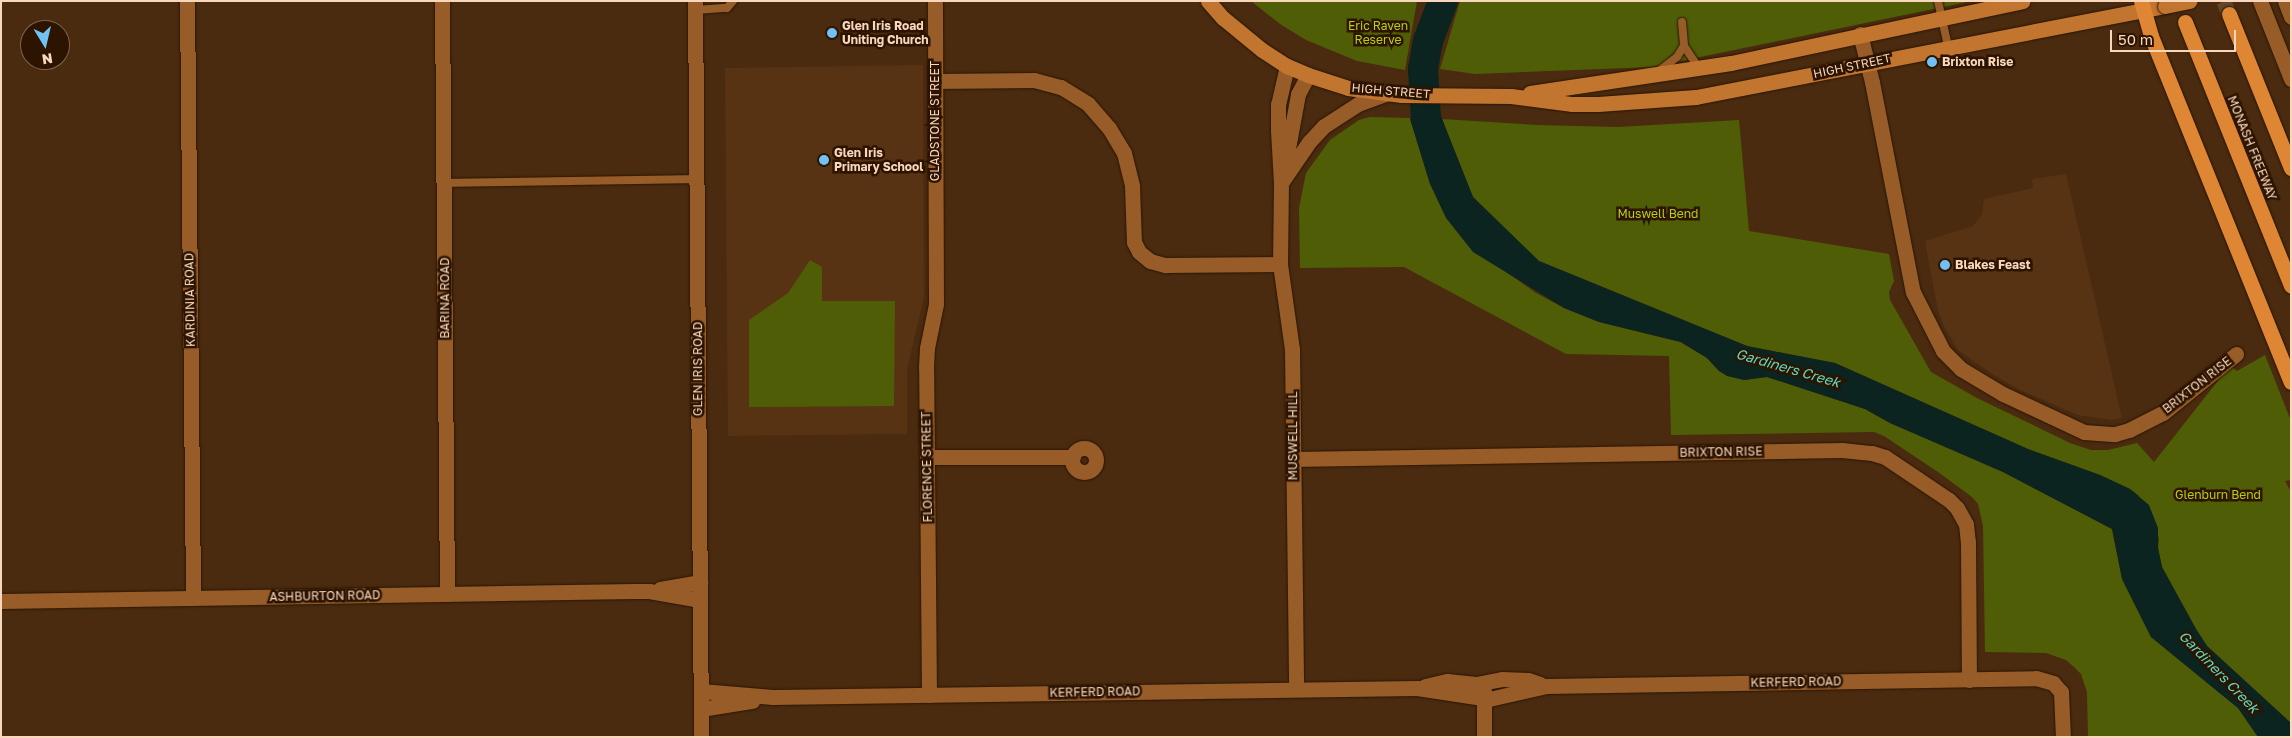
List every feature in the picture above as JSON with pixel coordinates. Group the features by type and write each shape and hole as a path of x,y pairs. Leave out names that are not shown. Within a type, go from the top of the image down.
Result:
{"highway":[{"path":"2146,6 2291,382"},
{"path":"2229,14 2291,168"},
{"name":"MONASH FREEWAY","path":"2185,22 2291,286"}],"main road":[{"name":"HIGH STREET","path":"1208,1 1242,35 1287,66 1348,88 1395,94 1511,96 1572,104 1664,100 1729,91 2146,6 2189,1"},
{"name":"HIGH STREET","path":"1511,96 1700,69 2022,1"}],"street":[{"name":"KARDINIA ROAD","path":"187,1 193,598"},
{"name":"BARINA ROAD","path":"442,1 447,594"},
{"name":"GLADSTONE STREET","path":"934,1 935,241"},
{"path":"2260,1 2291,79"},
{"path":"2285,1 2291,17"},
{"name":"GLEN IRIS ROAD","path":"695,5 701,737"},
{"name":"BRIXTON RISE","path":"1860,34 1868,63 1914,292 1943,351 1971,376 2084,432 2115,434 2129,430 2163,412 2236,354"},
{"name":"MUSWELL HILL","path":"1287,66 1278,104 1281,183 1280,264 1292,349 1296,689"},
{"name":"MUSWELL HILL","path":"1281,183 1298,94 1308,75"},
{"path":"935,81 1034,80 1061,87 1088,104 1109,128 1124,153 1132,186 1134,242 1139,252 1150,261 1166,265 1280,264"},
{"path":"1281,183 1309,142 1324,126 1358,104 1395,94"},
{"name":"FLORENCE STREET","path":"929,695 927,357 936,304 935,241"},
{"name":"BRIXTON RISE","path":"1293,459 1842,450 1872,453 1885,457 1949,500 1957,508 1966,524 1968,542 1969,680"},
{"path":"927,457 1073,457"},
{"name":"ASHBURTON ROAD","path":"1,600 649,591 700,582"},
{"name":"ASHBURTON ROAD","path":"649,591 700,600"},
{"name":"KERFERD ROAD","path":"1417,688 1447,681 1484,684 1502,679 1517,679 1546,686"},
{"name":"KERFERD ROAD","path":"701,691 773,697 1417,688 1484,699 1546,686 2046,680 2058,687 2061,692 2063,737"},
{"path":"1484,684 1484,737"},
{"name":"KERFERD ROAD","path":"701,709 773,697"}],"lane":[{"path":"695,5 727,8 734,1"},
{"path":"1938,1 1948,46"},
{"path":"1682,22 1684,46 1700,69"},
{"path":"1652,76 1677,57 1684,46"},
{"path":"444,184 697,179"}],"shaded area":[{"name":"Glen Iris Primary School","path":"923,65 924,297 907,369 907,434 728,436 725,68"},
{"path":"2066,174 2122,418 2112,420 2078,415 2018,389 1994,375 1958,350 1944,326 1938,310 1925,241 1973,226 1982,214 1984,199 2033,188 2032,179"}],"green space":[{"name":"Eric Raven Reserve","path":"1251,1 1417,1 1405,70 1357,61 1306,40 1280,24"},
{"path":"1460,1 1972,1 1652,67 1475,74 1440,69"},
{"path":"1370,117 1410,118 1430,184 1506,272 1536,293 1564,308 1599,322 1680,342 1707,358 1719,371 1744,380 1767,377 1865,409 1890,423 2003,472 2112,529 2122,579 2151,637 2238,708 2258,737 2088,737 2087,692 2081,674 2066,660 2046,653 1985,652 1983,526 1978,504 1972,497 1938,472 1884,436 1874,432 1671,435 1669,356 1566,354 1404,267 1300,268 1299,208 1306,173 1330,140 1359,120"},
{"name":"Muswell Bend","path":"1442,119 1537,125 1618,127 1739,120 1749,231 1889,254 1894,281 1889,292 1890,300 1931,372 1977,398 2070,443 2091,450 2108,450 2137,443 2154,462 2228,368 2233,368 2237,371 2265,355 2291,421 2291,480 2285,481 2291,492 2291,723 2207,646 2162,567 2158,548 2159,538 2138,495 2130,489 2100,475 2028,449 1835,363 1747,346 1539,261 1473,197"},
{"path":"810,260 822,267 822,301 895,301 894,406 749,407 749,320 788,293"}],"water":[{"path":"1410,119 1442,119 1473,197 1539,261 1747,346 1835,363 2028,449 2100,475 2130,489 2149,505 2158,528 2158,548 2162,567 2207,646 2291,723 2291,737 2258,737 2238,708 2151,637 2122,579 2112,529 2003,472 1890,423 1865,409 1767,377 1744,380 1727,376 1719,371 1707,358 1681,342 1599,322 1564,308 1473,252 1446,218 1430,184"}],"waterway":[{"name":"Gardiners Creek","path":"1440,158 1426,118 1423,69 1428,41 1443,1"}],"tunnel":[{"path":"2224,1 2229,14"}],"place":[{"name":"Glen Iris Road Uniting Church","path":"832,33"},
{"name":"Brixton Rise","path":"1932,62"},
{"name":"Glen Iris Primary School","path":"824,160"},
{"name":"Blakes Feast","path":"1945,265"}],"park label":[{"name":"Glenburn Bend","path":"2218,495"}]}
